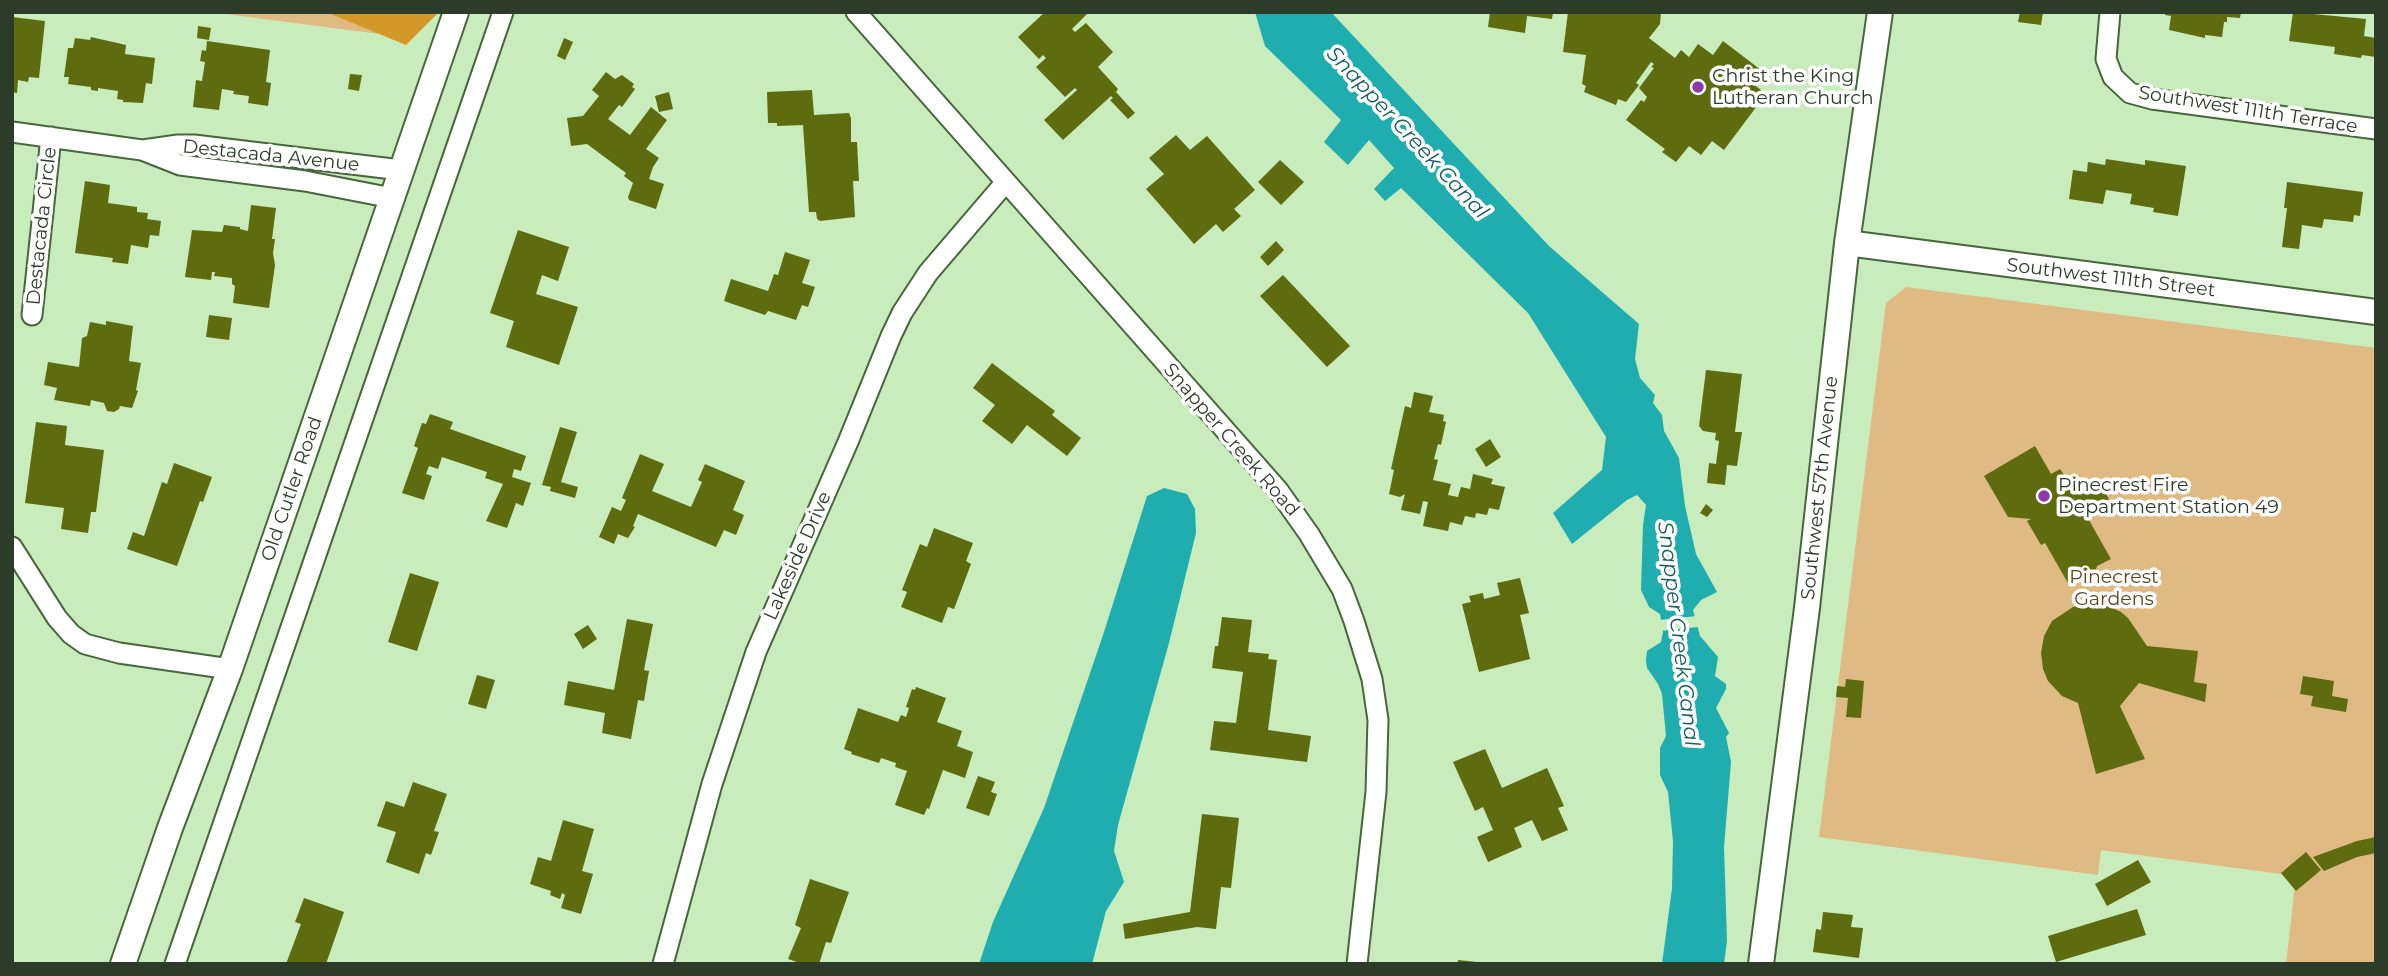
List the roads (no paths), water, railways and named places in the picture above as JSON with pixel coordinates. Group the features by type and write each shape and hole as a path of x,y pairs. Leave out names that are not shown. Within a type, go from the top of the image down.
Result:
{"main road":[{"name":"Old Cutler Road","path":"123,964 170,828 230,669 456,12"},
{"name":"Southwest 57th Avenue","path":"1762,964 1804,633 1847,243 1880,12"},
{"name":"Southwest 111th Street","path":"1847,243 2376,312"}],"street":[{"path":"175,964 503,12"},
{"name":"Snapper Creek Road","path":"856,12 1278,490 1309,534 1342,589 1372,679 1378,720 1376,792 1357,964"},
{"name":"Southwest 111th Terrace","path":"2110,12 2106,59 2113,77 2130,93 2151,99 2376,129"},
{"name":"Destacada Avenue","path":"12,132 142,150 180,165 340,186 392,198"},
{"name":"Destacada Circle","path":"32,315 51,137"},
{"name":"Destacada Avenue","path":"142,150 178,145 401,170"},
{"path":"265,176 268,154"},
{"name":"Lakeside Drive","path":"663,964 710,793 756,652 848,442 891,336 902,313 928,273 1005,183"},
{"path":"12,547 57,618 71,634 85,644 119,653 230,669"}],"water":[{"name":"Snapper Creek Canal","path":"1255,12 1331,12 1549,246 1639,324 1635,359 1640,378 1655,395 1653,403 1662,415 1664,431 1679,458 1685,506 1696,554 1717,592 1701,600 1693,610 1700,636 1718,657 1715,676 1726,684 1716,708 1729,733 1726,737 1731,762 1724,847 1727,941 1724,964 1662,964 1672,888 1673,841 1668,792 1660,775 1660,748 1666,736 1662,694 1647,668 1646,660 1647,651 1661,642 1663,632 1660,614 1649,607 1641,590 1646,505 1637,495 1627,500 1572,544 1553,513 1602,470 1606,437 1528,313 1401,188 1385,201 1374,189 1394,168 1369,140 1348,165 1324,142 1341,120 1265,46"},
{"path":"1164,488 1187,494 1195,509 1196,533 1169,643 1118,825 1114,851 1124,882 1106,911 1092,964 979,964 993,922 1044,808 1147,496"}],"place":[{"name":"Christ the King Lutheran Church","path":"1698,87"},
{"name":"Pinecrest Fire Department Station 49","path":"2044,496"}],"park label":[{"name":"Pinecrest Gardens","path":"2114,588"}]}
